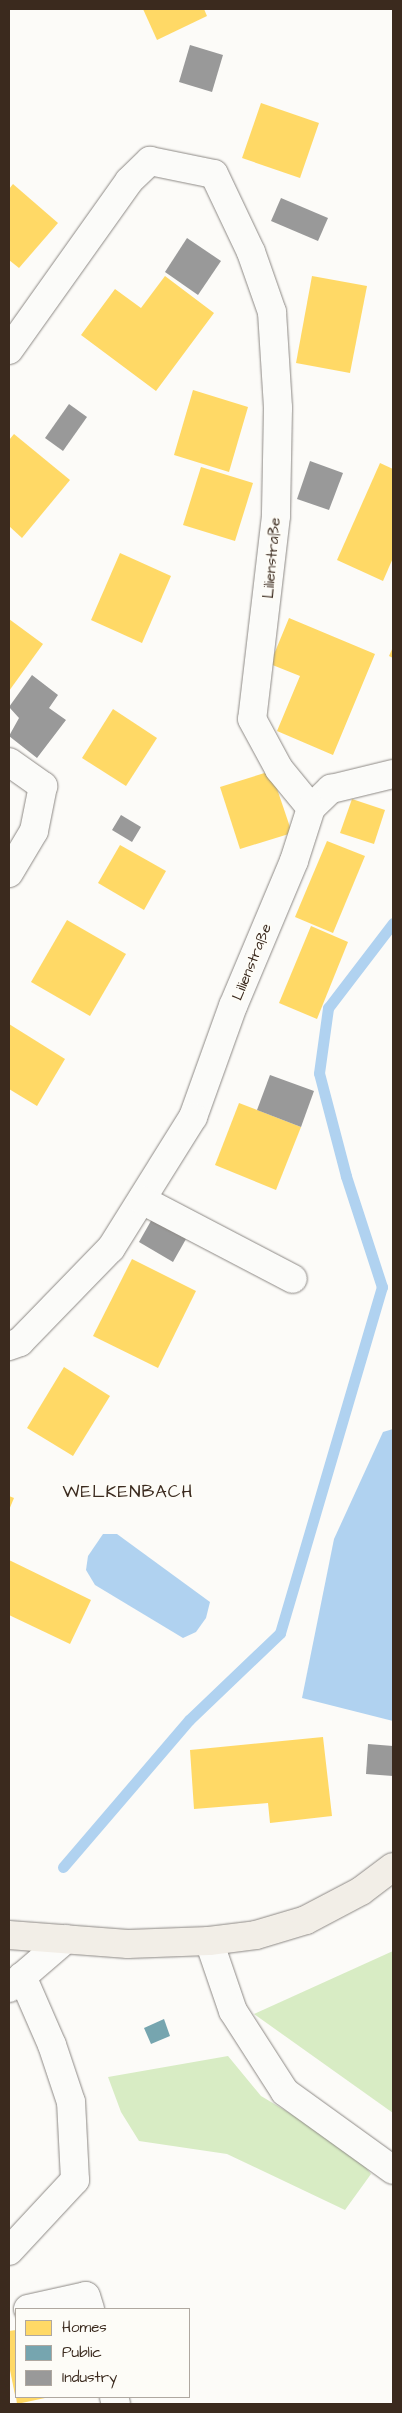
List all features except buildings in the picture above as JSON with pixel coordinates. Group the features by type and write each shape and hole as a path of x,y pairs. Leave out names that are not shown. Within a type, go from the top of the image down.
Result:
{"main road":[{"path":"9,1935 128,1944 209,1941 256,1935 306,1920 361,1890 393,1867"}],"street":[{"name":"Lilienstraße","path":"9,350 129,181 150,161 214,174 251,252 272,312 278,408 276,516 268,606 252,719 279,769 311,808 294,862 233,1006 193,1117 111,1248 20,1342 9,1346"},
{"path":"9,762 43,786 34,831 9,873"},
{"path":"311,808 331,789 393,774"},
{"path":"142,1200 293,1279"},
{"path":"9,2251 11,2244 75,2180 71,2102 52,2045 16,1982 66,1939"},
{"path":"209,1941 233,2012 285,2092 393,2170"},
{"path":"32,2308 86,2296 90,2308"}],"green space":[{"path":"393,1951 393,2113 254,2014"},
{"path":"228,2056 261,2096 353,2151 371,2174 345,2210 227,2154 139,2141 121,2112 108,2077"}],"water":[{"path":"393,1429 393,1721 302,1698 334,1539 383,1432"},
{"path":"103,1534 117,1534 210,1602 206,1618 196,1632 183,1638 95,1585 86,1570 88,1556"}],"waterway":[{"path":"63,1867 189,1720 280,1633 382,1287 346,1176 319,1073 328,1008 393,923"}],"district":[{"name":"WELKENBACH","path":"128,1492"}]}
